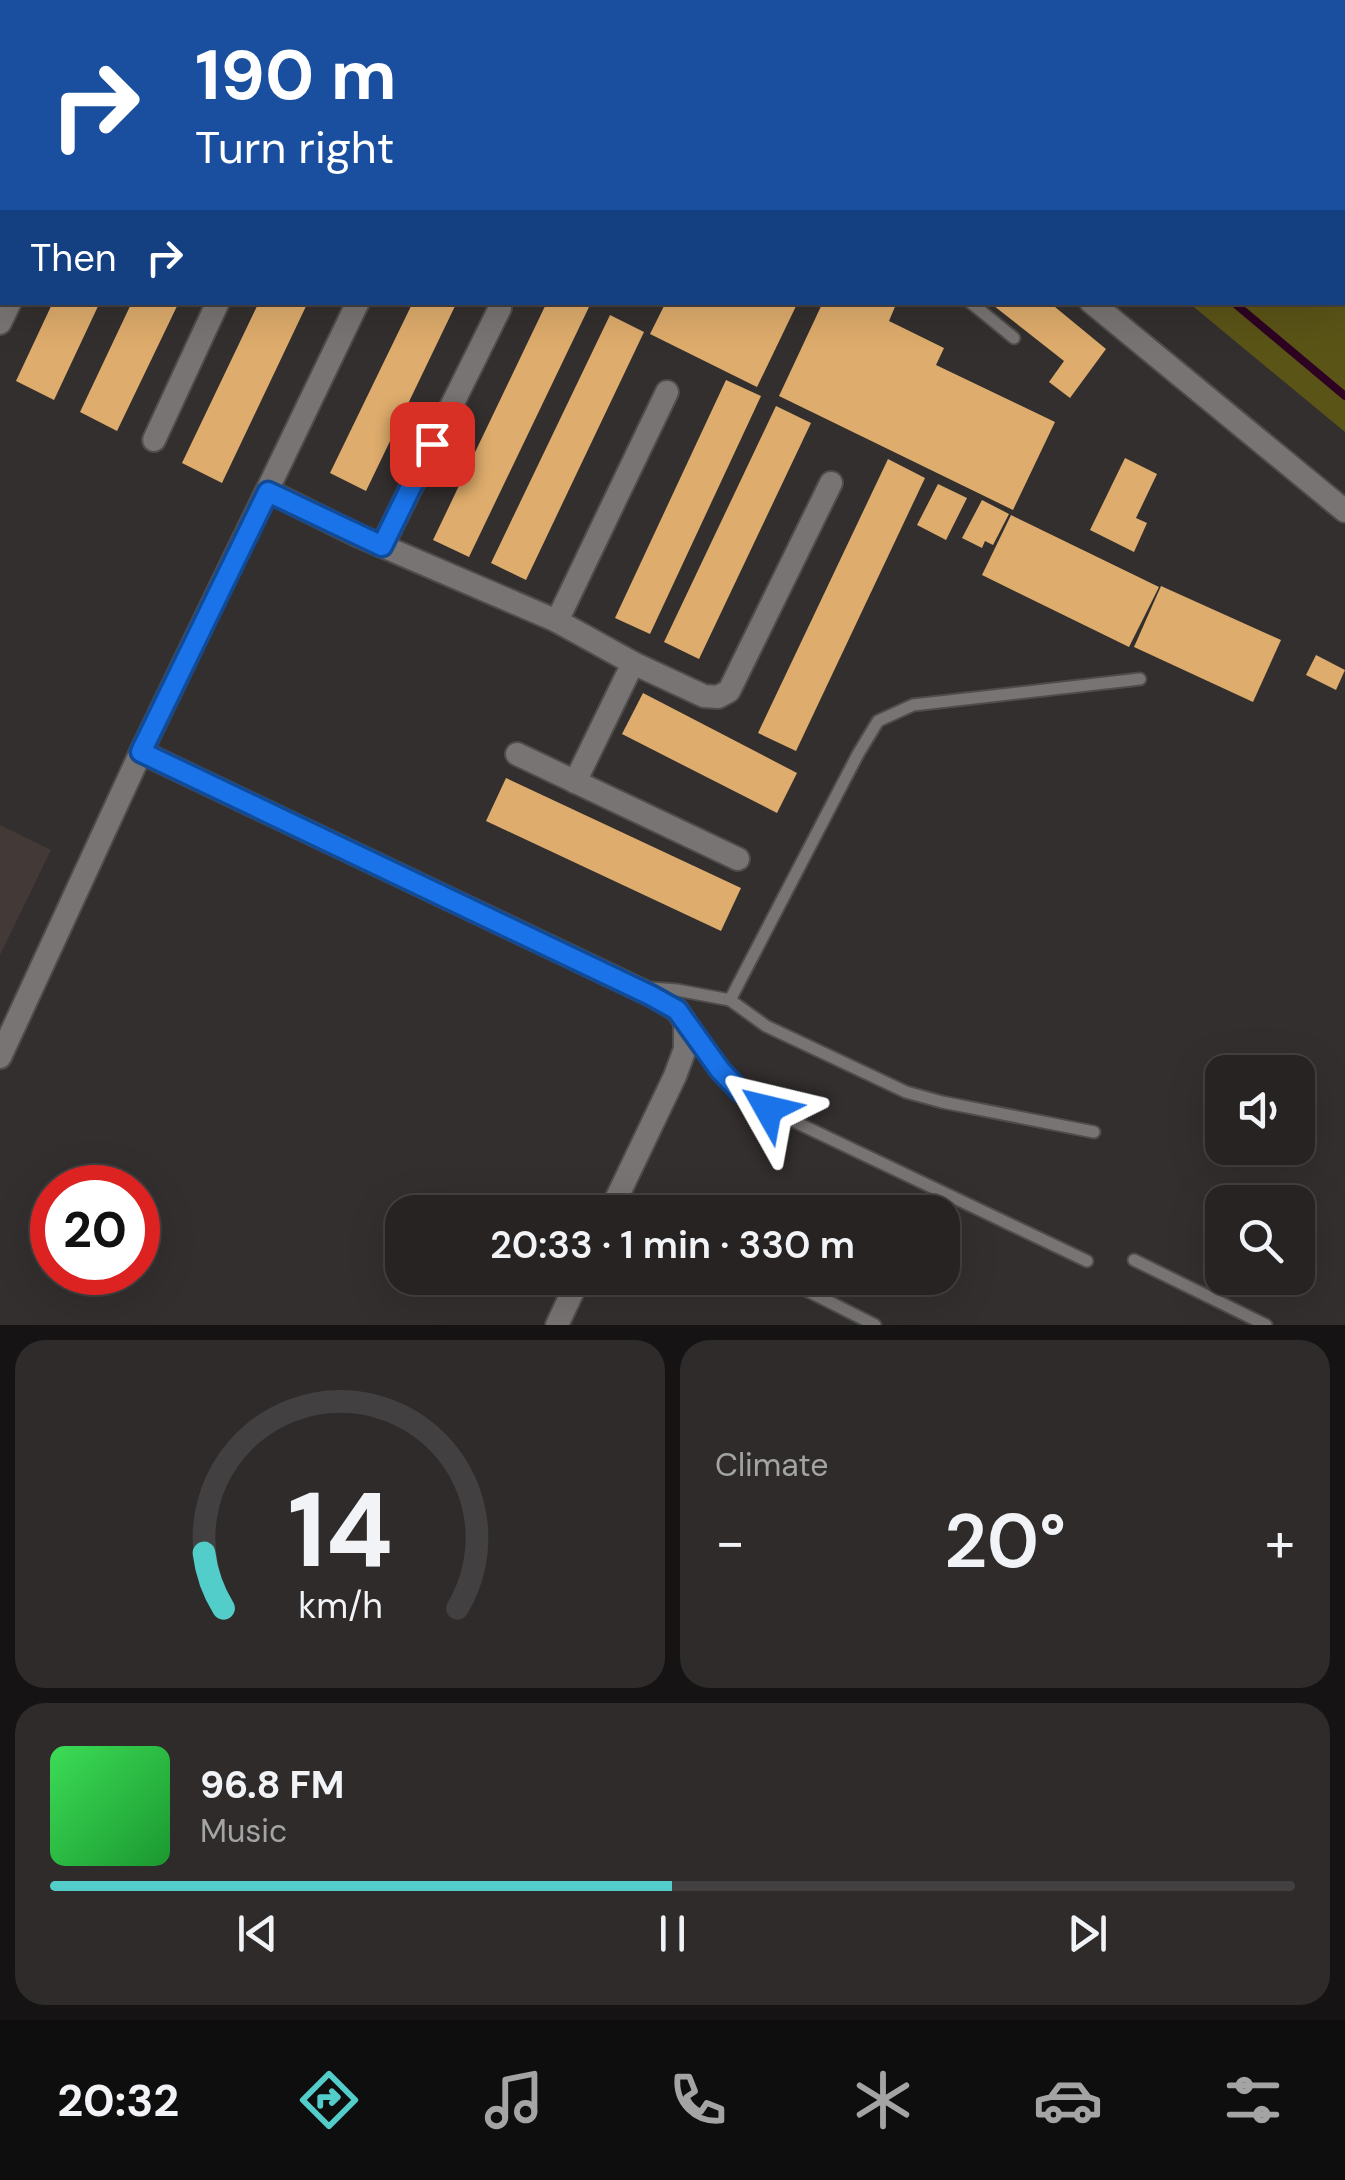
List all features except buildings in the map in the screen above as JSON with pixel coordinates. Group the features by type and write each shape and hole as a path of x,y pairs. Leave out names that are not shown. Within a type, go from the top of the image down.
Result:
{"street":[{"path":"154,440 217,305"},
{"path":"0,1056 141,752 357,305"},
{"path":"1095,305 1345,511"},
{"path":"382,546 500,308"},
{"path":"557,621 667,392"},
{"path":"268,492 557,621 632,663 704,696 718,697 729,691 831,482"},
{"path":"575,782 632,663"},
{"path":"141,752 677,1010 685,1022 685,1049 618,1195"},
{"path":"517,754 738,859"},
{"path":"557,1325 571,1295"}],"lane":[{"path":"974,305 1014,338"},
{"path":"730,1000 878,722 913,705 1140,678"},
{"path":"634,987 730,1000 766,1026 906,1092 1094,1132"},
{"path":"685,1022 739,1090 768,1109 1086,1261"},
{"path":"1134,1260 1263,1324"},
{"path":"815,1295 874,1325"}],"shaded area":[{"path":"1191,305 1345,305 1345,432"},
{"path":"0,825 51,850 0,955"}],"waterway":[{"path":"1237,305 1345,396"}],"route":[{"path":"432,444 382,546 268,492 141,752 677,1010 720,1070 739,1090 768,1109"}]}
